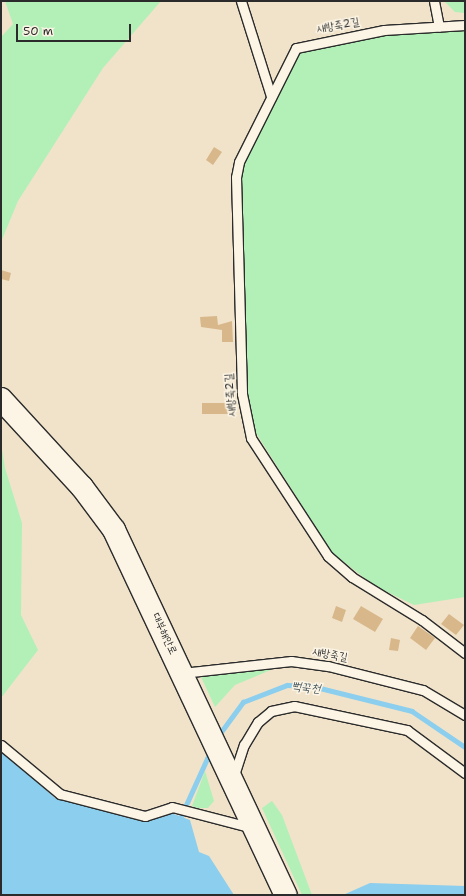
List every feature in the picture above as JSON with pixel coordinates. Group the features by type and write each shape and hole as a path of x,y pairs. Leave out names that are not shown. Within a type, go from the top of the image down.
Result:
{"street":[{"name":"대부해안로","path":"1,399 82,487 114,530 286,895"}],"lane":[{"path":"241,1 271,96"},
{"path":"434,1 439,27"},
{"name":"새방죽2길","path":"465,25 384,30 300,45 292,51 239,162 236,177 242,394 246,427 310,533 328,556 352,577 422,620 465,653"},
{"name":"새방죽길","path":"186,682 291,661 328,666 423,690 465,715"},
{"path":"229,773 258,722 271,712 294,706 408,730 465,773"},
{"path":"1,745 60,794 146,816 172,807 193,814 255,828"}],"green space":[{"path":"5,1 161,1 103,68 18,201 1,242 1,37 13,24"},
{"path":"444,1 465,1 465,13 455,12"},
{"path":"465,29 465,597 414,605 375,586 332,553 251,425 246,396 241,176 244,163 299,50 384,34"},
{"path":"1,443 5,468 22,523 21,615 38,650 1,698"},
{"path":"278,667 235,685 215,707 201,677"},
{"path":"205,771 214,801 208,808 197,808 192,806"},
{"path":"272,801 282,815 312,895 302,895 262,808"}],"water":[{"path":"1,750 55,798 144,822 171,813 190,820 199,852 209,856 234,895 1,895"},
{"path":"370,883 465,886 465,895 343,895"}],"building":[{"path":"214,147 222,152 213,165 206,160"},
{"path":"1,270 11,273 9,281 1,279"},
{"path":"217,316 218,325 232,321 233,342 222,342 222,330 201,327 200,317"},
{"path":"202,403 233,403 234,414 202,414"},
{"path":"336,606 346,610 342,622 332,618"},
{"path":"361,606 383,619 375,632 353,619"},
{"path":"449,614 464,625 456,635 441,624"},
{"path":"418,626 435,638 426,650 410,638"},
{"path":"391,638 400,640 398,651 389,650"}],"waterway":[{"name":"뻑꾹천","path":"218,736 243,702 287,685 312,686 412,711 465,747"},
{"name":"뻑꾹천","path":"181,816 211,750"}]}
